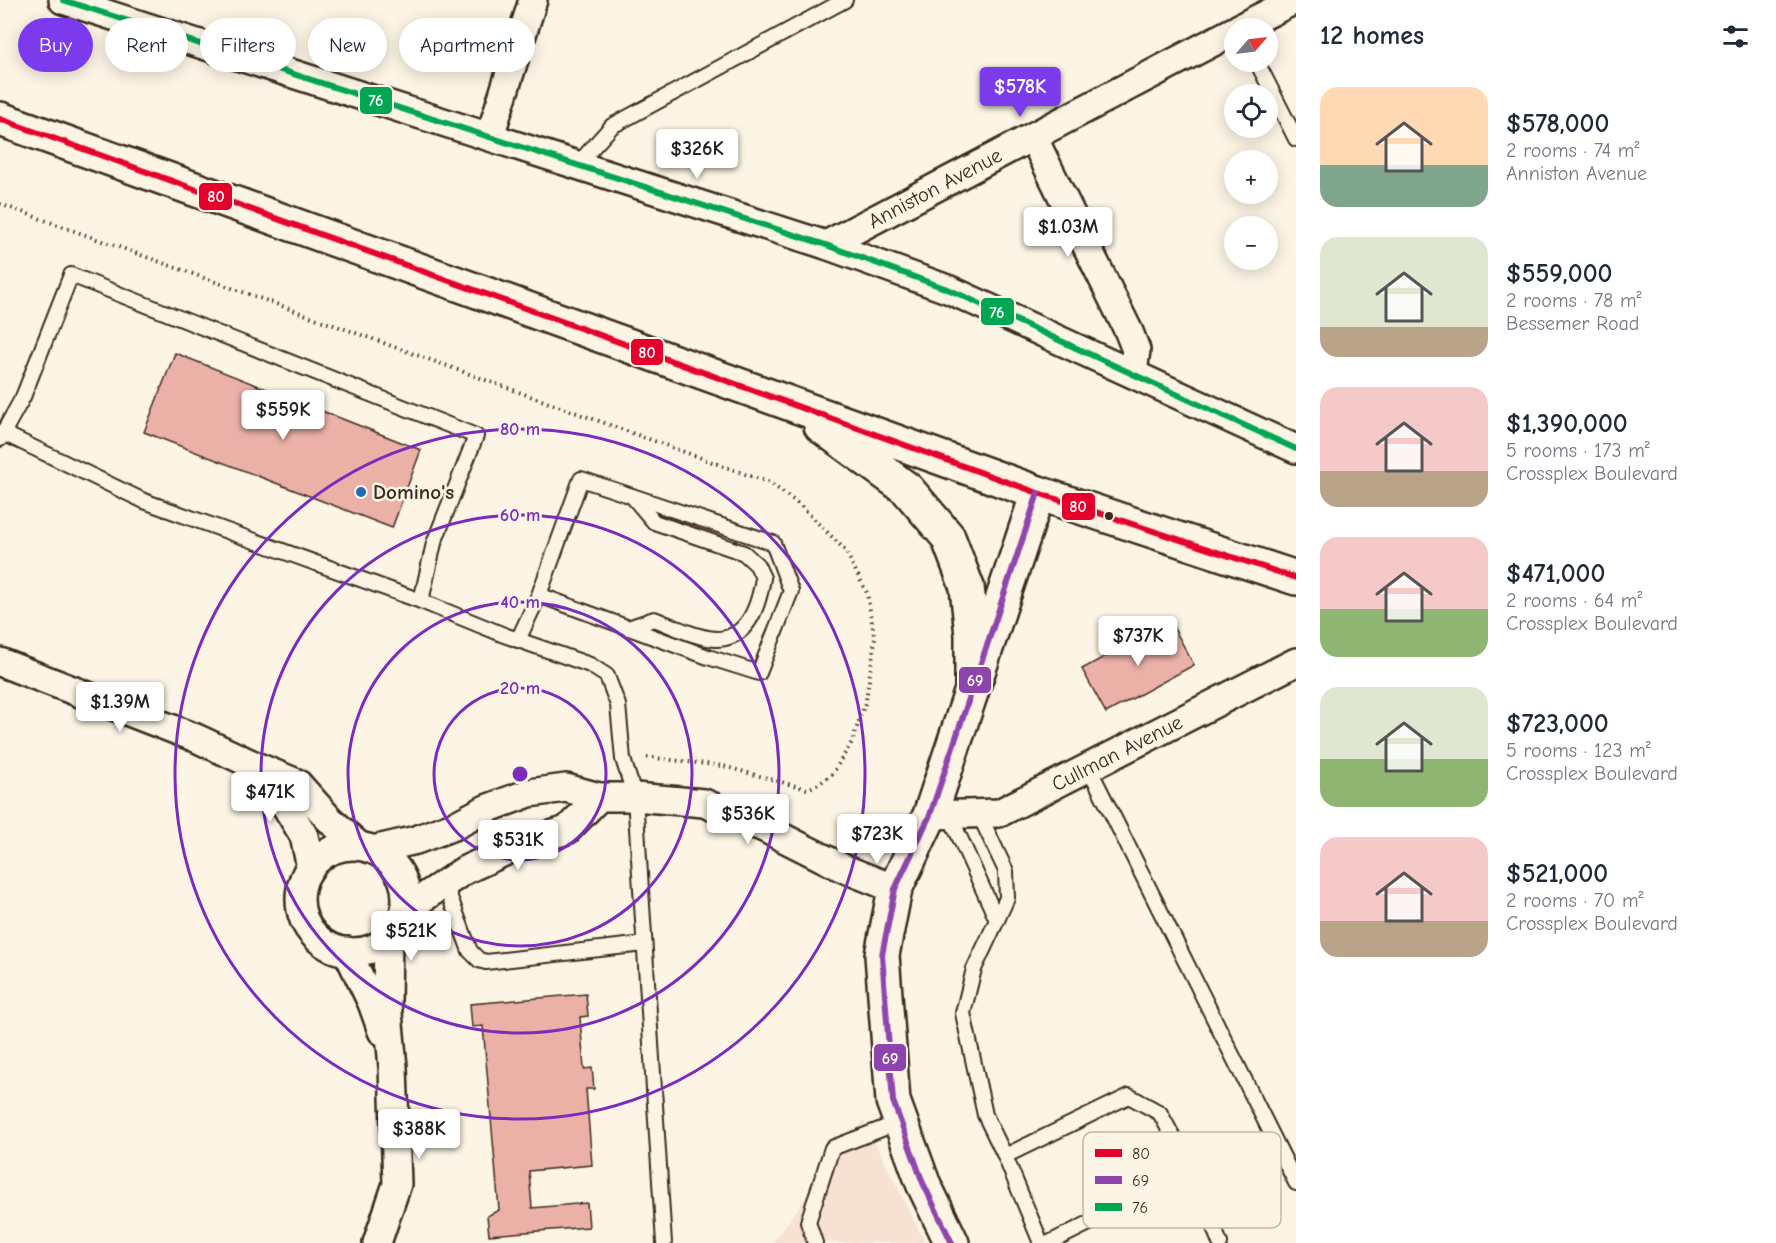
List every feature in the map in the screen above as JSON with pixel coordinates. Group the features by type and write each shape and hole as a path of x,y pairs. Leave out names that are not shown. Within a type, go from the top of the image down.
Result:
{"main road":[{"path":"0,119 1038,493 1296,578"},
{"path":"790,404 907,489 948,537 968,587 972,635 972,689"},
{"path":"952,1243 923,1184 892,1101 882,955 895,889 940,815 972,689 1038,493"}],"street":[{"path":"63,0 826,245 951,290 1296,449"},
{"path":"490,136 534,0"},
{"path":"1260,18 1295,0"},
{"name":"Anniston Avenue","path":"826,245 1224,36"},
{"path":"1033,137 1129,332 1136,350 1133,374"},
{"path":"0,662 195,738 297,783 329,819 366,848 389,860 400,874 405,892 405,910 399,926 388,939 376,947 347,951 327,945 316,937 302,915 299,892 311,867 324,854 341,847 366,848 416,840 529,793 566,788 599,797 634,797 704,803 764,828 845,869 895,889"},
{"name":"Cullman Avenue","path":"940,815 999,813 1296,662"},
{"path":"258,767 281,798 304,836 311,867"},
{"path":"405,910 465,870 524,843 567,830 599,797"},
{"path":"377,1243 397,1184 393,1067 387,1002 388,939"},
{"path":"347,951 372,1003 393,1067"}],"lane":[{"path":"578,165 612,126 845,0"},
{"path":"1262,72 1296,140"},
{"path":"421,601 434,543 476,436 71,276 23,397 2,436 144,501 421,601 518,640 590,665 607,676 618,705 623,759 634,797 664,1243"},
{"path":"518,640 539,595 581,479 773,543 791,591 759,673 708,657 539,595"},
{"path":"628,628 654,619 698,635 718,639 734,634 747,624 755,611 763,578 757,565 744,553 654,522 632,496"},
{"path":"1089,768 1271,1132"},
{"path":"979,814 1006,871 1007,898 974,969 963,1013 985,1115 1005,1156 1041,1243"},
{"path":"940,815 997,920"},
{"path":"445,884 470,951 478,960 486,962 644,944"},
{"path":"1005,1156 1130,1096 1160,1113 1170,1132"},
{"path":"815,1243 808,1222 832,1148 900,1122"},
{"path":"1281,1153 1296,1183"},
{"path":"1049,1243 1083,1226"},
{"path":"1214,1228 1220,1243"}],"path":[{"path":"0,204 770,483 801,506 845,550 867,592 875,640 866,700 852,742 832,773 819,784 807,789 723,766 645,757"}],"shaded area":[{"path":"864,1120 925,1243 772,1243"}],"building":[{"path":"175,353 421,450 392,528 144,432"},
{"path":"1170,621 1194,665 1106,713 1082,669"},
{"path":"586,994 588,1016 580,1017 584,1069 592,1068 594,1089 586,1089 592,1165 529,1171 532,1208 587,1203 589,1227 489,1235 487,1216 499,1210 483,1026 472,1027 470,1004"}],"transit line":[{"name":"76","path":"63,0 826,245 950,290 1296,449"},
{"name":"80","path":"0,119 1038,493 1296,578"},
{"name":"69","path":"952,1243 923,1183 893,1101 882,955 895,889 930,815 1038,493"}],"place":[{"name":"Domino's","path":"361,492"}]}
